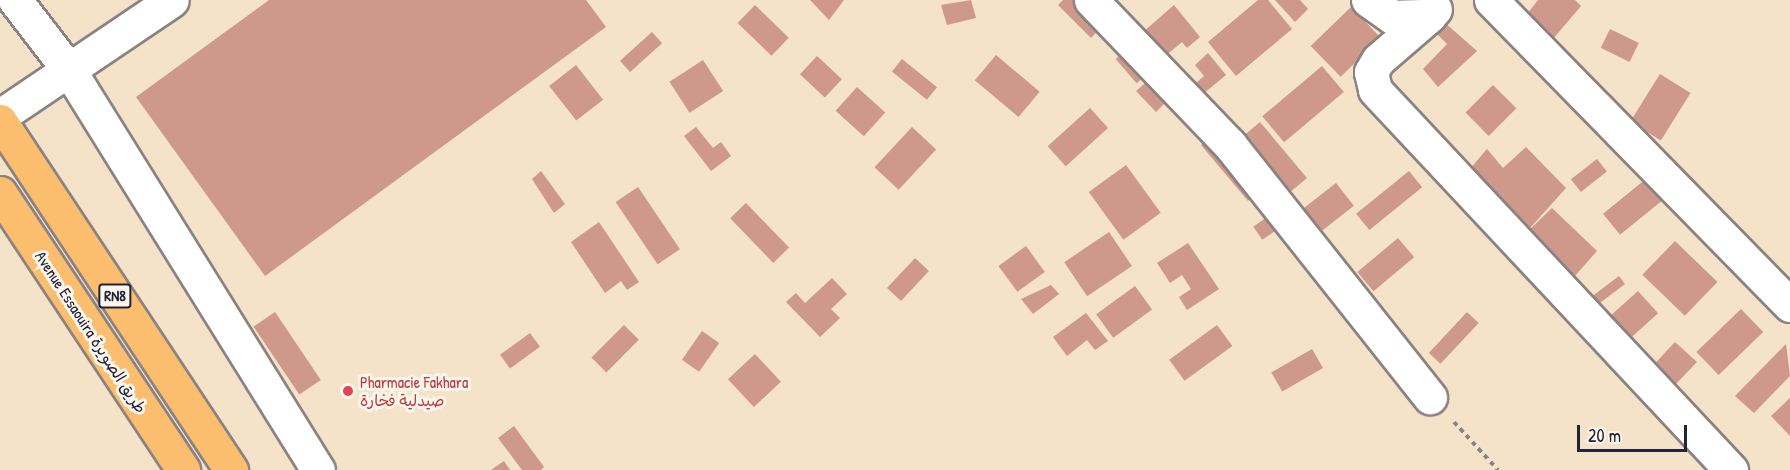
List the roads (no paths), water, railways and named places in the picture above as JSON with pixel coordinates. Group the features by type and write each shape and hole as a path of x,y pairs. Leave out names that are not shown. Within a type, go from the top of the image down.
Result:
{"main road":[{"name":"RN8","path":"0,122 231,470"},
{"name":"Avenue Essaouira طريق الصويرة","path":"0,193 183,470"}],"street":[{"path":"15,0 69,70 318,470"},
{"path":"0,116 172,0"},
{"path":"1091,0 1230,145 1430,397"},
{"path":"1368,0 1392,17 1436,8"},
{"path":"1491,0 1790,305"},
{"path":"1436,8 1378,60 1371,72 1375,90 1731,470"}],"place":[{"name":"Pharmacie Fakhara صيدلية فخارة","path":"348,391"}]}
